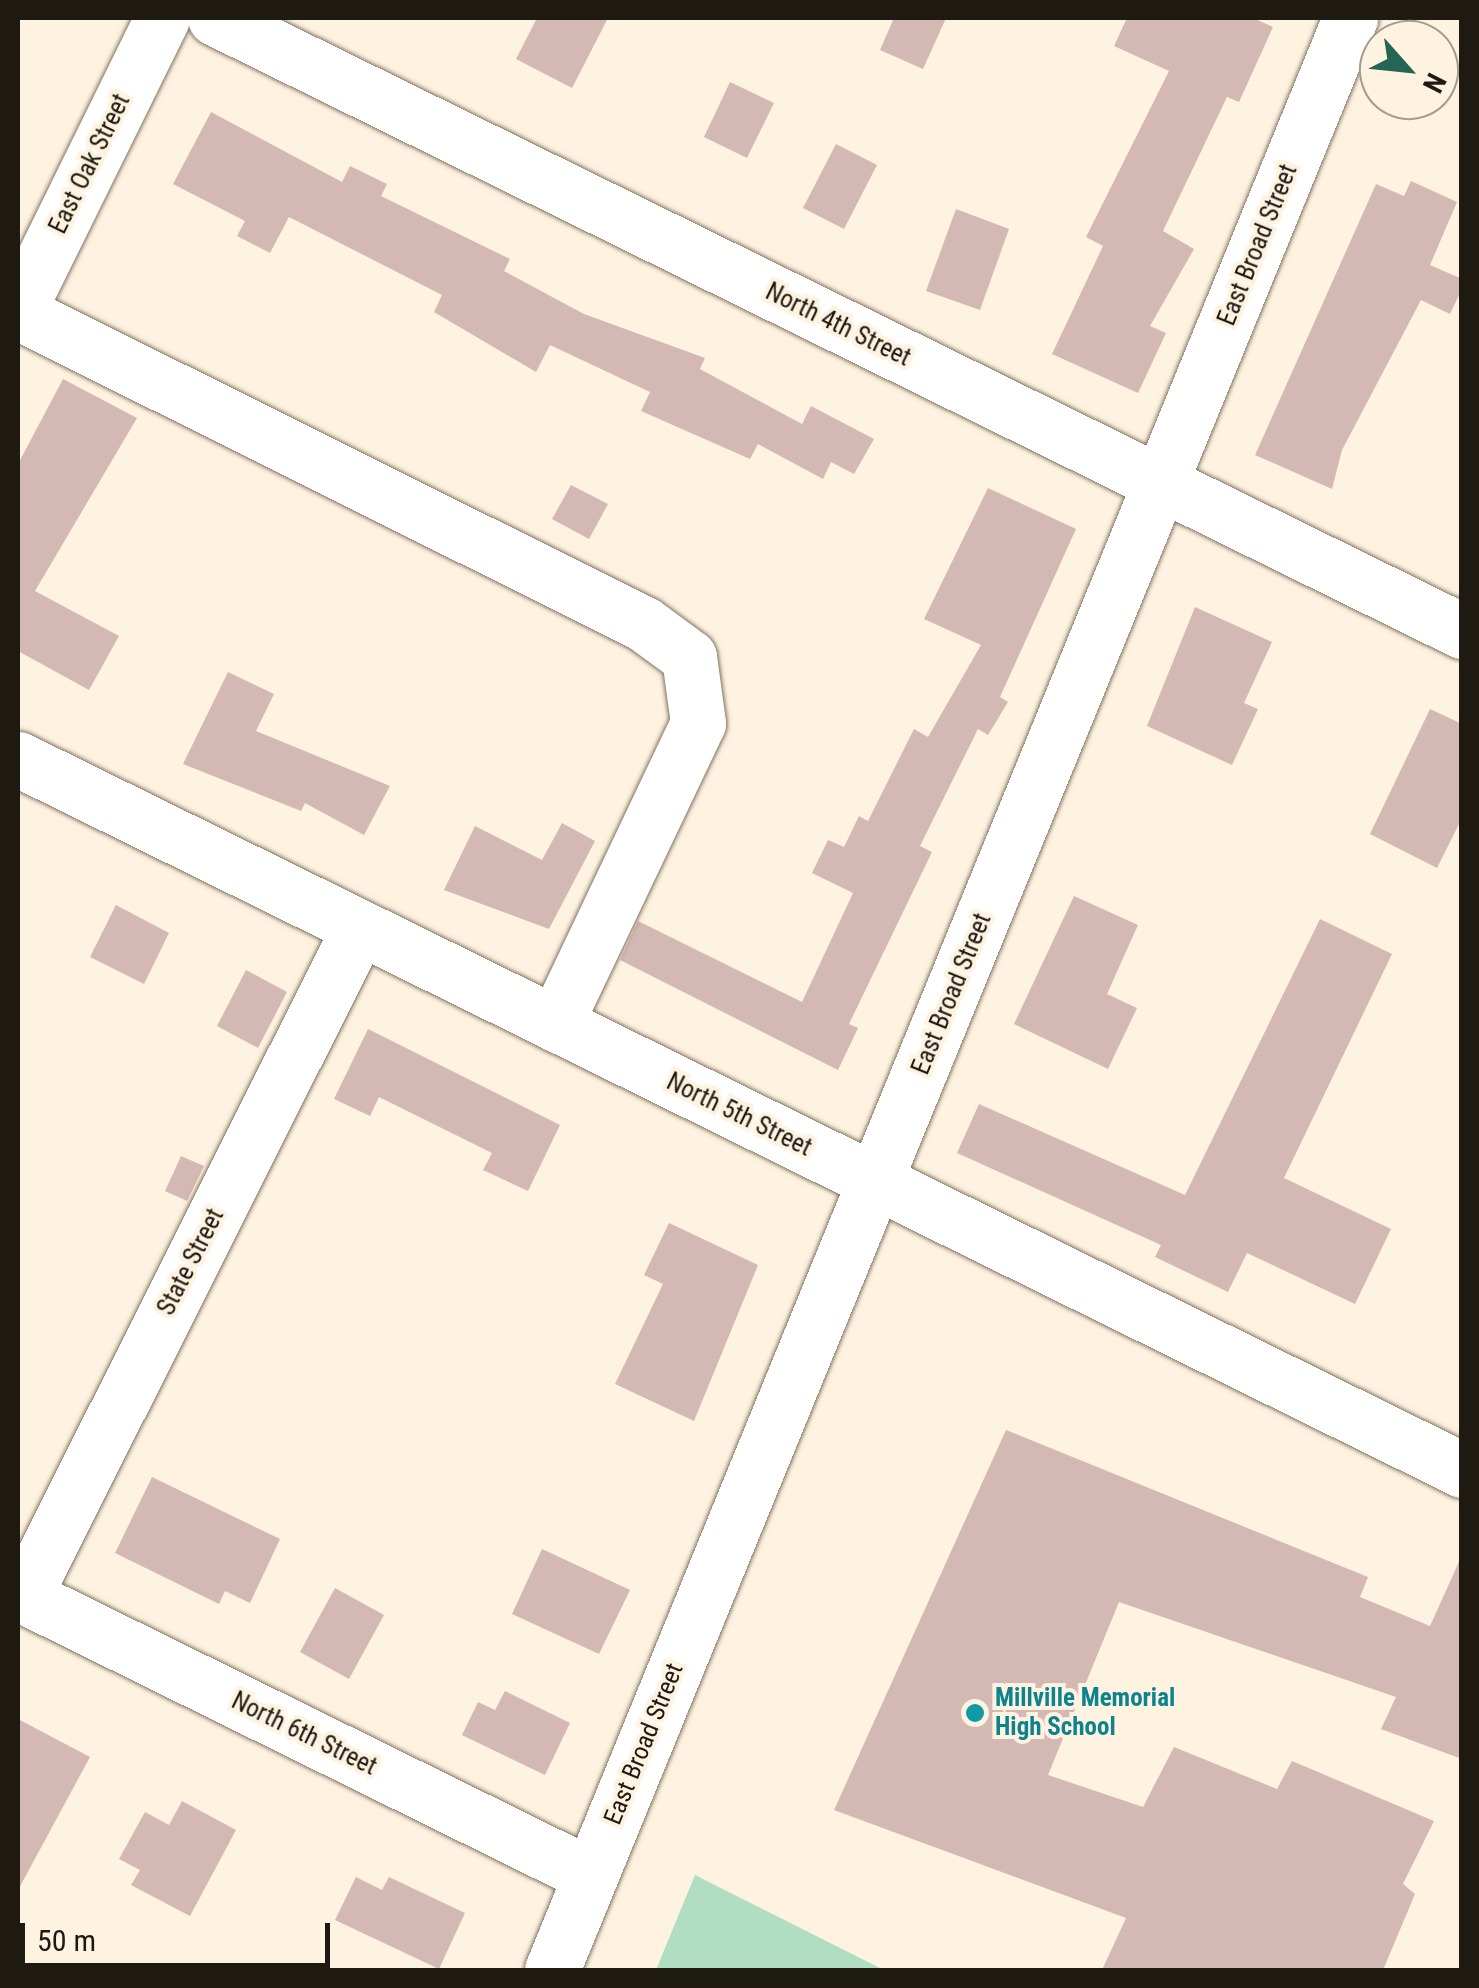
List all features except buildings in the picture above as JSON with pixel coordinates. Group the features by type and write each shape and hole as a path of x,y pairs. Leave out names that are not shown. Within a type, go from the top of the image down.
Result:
{"street":[{"name":"East Oak Street","path":"18,311 162,18"},
{"name":"North 4th Street","path":"215,18 1462,632"},
{"name":"East Broad Street","path":"552,1970 1350,18"},
{"path":"18,311 644,624 689,658 698,723 554,1024"},
{"name":"North 5th Street","path":"18,759 1462,1470"},
{"name":"State Street","path":"21,1595 358,928"},
{"name":"North 6th Street","path":"21,1595 590,1875"}],"green space":[{"path":"695,1875 884,1970 656,1970"}],"place":[{"name":"Millville Memorial High School","path":"975,1713"}]}
